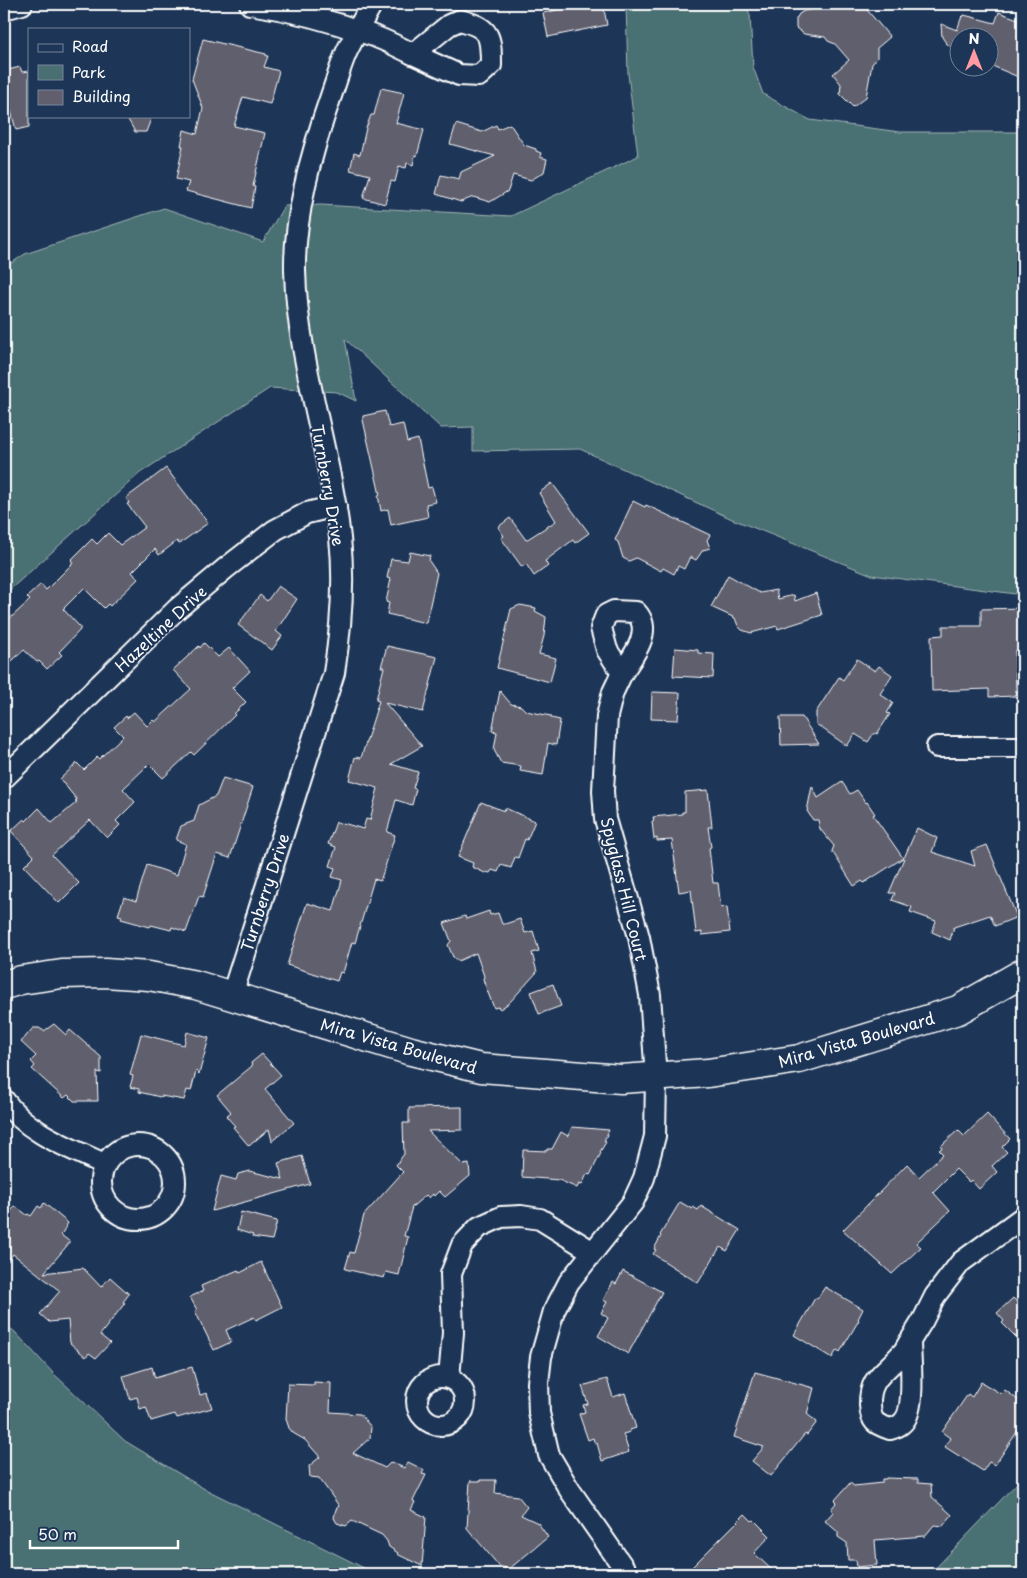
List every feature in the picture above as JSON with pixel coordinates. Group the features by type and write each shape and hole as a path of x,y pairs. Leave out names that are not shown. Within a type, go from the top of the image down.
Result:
{"street":[{"path":"4,9 22,4"},
{"path":"250,4 279,8 358,31 413,54"},
{"name":"Turnberry Drive","path":"232,995 334,674 341,628 342,583 336,506 300,330 295,269 298,224 305,186 320,129 346,52 372,4"},
{"name":"Hazeltine Drive","path":"4,778 177,609 212,579 275,530 307,513 336,506"},
{"name":"Spyglass Hill Court","path":"622,673 613,692 607,716 603,791 605,819 639,937 650,995 656,1077 655,1136 644,1178 633,1202 569,1282 554,1311 541,1357 538,1382 539,1413 549,1455 569,1489 628,1574"},
{"path":"936,747 1023,747"},
{"name":"Mira Vista Boulevard","path":"4,985 20,980 62,974 105,973 149,976 196,985 411,1051 481,1068 622,1079 708,1073 799,1059 958,1010 1023,973"},
{"path":"4,1100 10,1109 33,1128 66,1147 104,1164"},
{"path":"449,1378 453,1333 451,1274 462,1245 479,1227 501,1217 522,1216 540,1219 593,1252"},
{"path":"910,1341 935,1296 961,1262 1023,1217"}],"green space":[{"path":"626,4 746,4 750,15 753,67 763,94 810,120 900,132 1023,132 1023,595 872,575 732,519 580,449 473,451 473,427 441,428 345,339 356,401 337,392 270,388 140,473 4,595 4,268 25,254 164,208 263,242 284,206 321,205 511,216 638,156 628,74"},
{"path":"4,1324 15,1332 53,1373 125,1441 203,1488 376,1574 4,1574"},
{"path":"1023,1477 1023,1574 930,1574"}],"building":[{"path":"585,4 603,4 607,25 548,37 543,13"},
{"path":"821,4 862,4 890,37 877,48 877,58 872,64 866,97 853,107 840,94 841,84 833,74 849,60 835,44 828,41 825,37 804,34 796,28 796,19 799,14 804,11 821,8"},
{"path":"999,12 1023,21 1023,79 1000,69 1000,28 958,28 964,15 995,23"},
{"path":"941,24 952,28 950,28 950,46 942,37"},
{"path":"203,39 266,54 268,56 264,67 279,71 270,104 243,97 234,126 265,133 253,186 255,187 251,208 186,191 189,182 176,179 183,146 181,146 184,130 197,134 203,108 192,79"},
{"path":"20,67 22,72 28,71 29,127 16,130 7,96 9,95 4,71"},
{"path":"381,88 404,93 396,123 424,130 413,165 407,163 406,168 399,166 395,182 391,181 385,204 363,198 370,175 350,170 354,153 360,155 366,128 371,115 374,115"},
{"path":"127,118 151,118 146,132 135,132"},
{"path":"456,124 482,132 496,125 498,129 510,124 524,145 536,149 536,151 541,153 540,157 547,159 544,172 531,180 513,175 508,191 490,202 473,197 461,202 436,194 441,175 459,179 461,172 495,156 450,144"},
{"path":"385,411 389,427 403,424 407,442 418,439 428,488 432,487 436,502 426,504 428,517 391,525 388,509 381,511 378,495 380,495 363,416"},
{"path":"166,468 208,523 179,544 177,541 159,555 155,549 132,572 138,579 110,606 108,604 104,608 84,588 63,609 80,627 80,630 59,652 62,655 47,669 24,650 4,668 4,624 30,600 27,597 41,584 46,590 73,563 71,560 92,539 97,544 108,533 120,545 145,527 127,504 129,503 126,498"},
{"path":"552,483 589,533 575,543 573,540 545,561 548,566 534,576 526,564 522,567 501,538 504,536 498,527 510,518 526,540 556,521 539,493"},
{"path":"633,501 645,507 646,505 710,535 707,540 710,548 703,550 696,560 690,557 684,569 678,566 674,574 663,568 661,571 636,558 629,561 623,558 618,542 615,540"},
{"path":"410,552 430,556 429,561 437,573 426,623 387,614 389,603 386,602 391,579 387,578 391,559 408,561"},
{"path":"728,575 760,593 776,590 778,599 794,595 795,601 816,593 822,615 778,629 777,626 751,633 742,630 735,618 711,607"},
{"path":"278,586 297,599 276,631 282,636 272,650 238,625 260,595 267,601"},
{"path":"520,605 536,608 535,611 546,617 544,636 539,654 556,658 550,682 497,668 511,609"},
{"path":"1023,608 1023,651 1015,651 1016,696 989,697 989,689 932,691 931,636 943,635 943,626 981,626 981,609"},
{"path":"204,643 218,657 229,648 250,671 232,688 246,702 194,755 191,752 163,778 149,764 123,789 135,802 116,821 120,825 107,838 90,820 52,855 79,883 59,903 24,866 34,856 11,831 24,819 26,821 39,808 52,823 77,802 60,779 77,763 84,770 97,757 99,759 123,736 114,727 126,716 127,718 134,712 147,726 153,720 155,722 191,689 173,670"},
{"path":"387,646 437,657 423,712 385,703 422,746 391,764 418,772 413,788 416,789 412,805 396,800 387,832 395,835 385,867 380,881 374,879 355,943 352,942 343,973 340,972 337,981 287,965 307,903 333,911 342,880 332,877 335,868 330,866 336,847 328,844 336,822 363,829 366,819 370,820 378,788 349,780 355,757 361,758 379,701 376,700 384,667 381,667"},
{"path":"675,648 698,650 698,653 714,654 713,678 673,676"},
{"path":"857,659 875,671 879,666 892,675 880,694 893,703 887,713 890,714 877,734 874,733 868,742 855,734 847,746 816,724 816,712 839,677 843,680"},
{"path":"500,691 511,704 521,706 526,711 551,716 551,718 560,720 556,745 548,743 543,775 520,771 521,766 501,763 494,750 497,732 492,731"},
{"path":"652,692 680,693 678,720 651,719"},
{"path":"780,717 802,717 819,744 781,745"},
{"path":"223,778 253,787 230,858 217,854 203,897 199,896 186,932 172,927 171,930 151,925 150,927 121,919 122,916 118,915 124,897 136,901 147,865 177,875 186,844 176,840 181,826 194,821 199,805 216,796"},
{"path":"842,782 850,794 857,790 867,802 875,814 873,815 903,858 864,883 862,881 854,886 832,851 834,846 820,829 818,820 813,820 807,811 812,786 818,798"},
{"path":"708,790 712,827 708,827 711,847 709,848 713,883 718,883 721,908 727,907 730,932 702,935 702,932 696,933 691,890 679,892 672,840 657,841 657,838 654,839 652,821 654,821 653,817 682,814 682,812 685,812 685,792"},
{"path":"481,802 504,811 505,808 535,821 527,840 525,839 518,858 515,857 511,868 501,865 498,872 492,870 490,873 485,873 472,867 473,863 458,857"},
{"path":"917,828 937,838 932,852 975,866 971,851 987,845 1017,917 995,926 990,915 954,927 950,940 932,932 936,921 910,912 912,907 892,900 895,893 889,893"},
{"path":"489,911 490,915 498,913 502,924 520,919 525,933 533,931 539,951 532,953 537,972 509,1003 500,1009 498,1007 494,1008 476,953 458,961 453,957 448,945 451,941 444,923 465,916 466,919"},
{"path":"553,984 561,1006 539,1014 531,992"},
{"path":"54,1024 66,1035 70,1030 101,1057 101,1073 97,1072 98,1101 74,1101 68,1095 64,1098 32,1069 35,1066 31,1061 36,1056 21,1042 33,1028 39,1028 44,1031"},
{"path":"187,1032 209,1038 199,1074 196,1071 191,1091 187,1090 184,1100 139,1092 139,1089 130,1087 133,1076 130,1075 141,1034 184,1045"},
{"path":"262,1054 281,1075 265,1089 294,1123 272,1141 269,1129 249,1146 226,1116 231,1112 217,1095 252,1066 251,1063"},
{"path":"462,1107 462,1130 428,1131 463,1165 469,1164 470,1176 445,1197 439,1191 429,1198 426,1195 412,1207 404,1236 408,1237 399,1275 386,1272 384,1278 345,1269 350,1252 354,1253 364,1215 403,1172 396,1165 404,1154 403,1123 409,1123 409,1108"},
{"path":"987,1114 1010,1139 1002,1147 1007,1152 992,1166 997,1172 979,1189 971,1180 969,1182 956,1169 933,1192 950,1211 916,1243 921,1247 892,1274 843,1230 907,1164 919,1177 943,1154 939,1150 942,1148 941,1146 958,1130 964,1136"},
{"path":"572,1127 609,1130 601,1153 590,1175 587,1174 582,1185 579,1184 577,1188 559,1180 522,1177 523,1150 547,1151 547,1149 552,1149 561,1132 568,1136"},
{"path":"302,1156 310,1184 212,1211 221,1176 236,1180 238,1174 249,1171 283,1179 278,1163"},
{"path":"680,1202 692,1209 693,1207 698,1210 701,1206 740,1230 727,1251 720,1247 698,1283 653,1254 660,1235"},
{"path":"44,1203 68,1223 61,1235 70,1242 44,1273 83,1268 101,1287 110,1277 129,1294 123,1302 125,1303 100,1335 110,1343 96,1358 89,1353 86,1357 70,1343 68,1320 49,1322 40,1314 60,1291 13,1254 4,1266 4,1220 15,1206 31,1216 38,1206 41,1208"},
{"path":"241,1212 277,1221 272,1240 252,1237 253,1235 237,1230"},
{"path":"261,1262 282,1307 256,1320 254,1317 226,1330 231,1342 214,1350 190,1297 203,1291 201,1286 238,1270 240,1273"},
{"path":"623,1271 662,1292 628,1354 598,1336 608,1318 601,1313 607,1302 603,1300 613,1282 616,1284"},
{"path":"825,1287 863,1309 859,1320 840,1352 837,1350 832,1358 794,1335 815,1298 817,1299"},
{"path":"1013,1298 1023,1308 1023,1344 1002,1323 1004,1321 997,1313"},
{"path":"152,1367 155,1378 192,1367 200,1395 207,1393 212,1408 177,1418 175,1414 151,1421 146,1407 140,1409 137,1397 130,1399 123,1376"},
{"path":"755,1372 814,1388 807,1414 817,1422 771,1476 752,1461 764,1447 734,1437"},
{"path":"607,1379 613,1397 625,1393 636,1428 623,1434 629,1452 602,1461 597,1443 595,1444 593,1438 588,1440 579,1414 585,1412 583,1405 588,1404 582,1386"},
{"path":"314,1382 331,1383 330,1412 360,1414 371,1427 370,1438 353,1453 385,1468 391,1462 404,1468 408,1462 424,1470 422,1474 426,1475 413,1501 415,1502 411,1510 426,1517 422,1566 397,1554 389,1547 382,1535 352,1521 346,1526 337,1523 334,1518 336,1509 339,1506 319,1478 310,1477 309,1466 320,1457 305,1440 293,1433 286,1419 288,1384 314,1385"},
{"path":"981,1382 1001,1394 1005,1390 1023,1404 1023,1429 1019,1429 995,1465 989,1462 983,1471 945,1447 950,1438 942,1432 968,1394 972,1397"},
{"path":"882,1479 918,1479 918,1483 931,1484 932,1497 952,1515 943,1526 934,1525 925,1536 875,1540 877,1565 857,1567 856,1560 848,1560 847,1543 838,1537 838,1532 825,1521 833,1512 831,1509 837,1502 835,1500 850,1483 854,1486 882,1483"},
{"path":"496,1480 495,1493 518,1496 527,1507 521,1515 538,1523 548,1537 509,1569 499,1566 467,1528 470,1481"},
{"path":"745,1514 770,1536 754,1553 776,1574 685,1574"}]}
